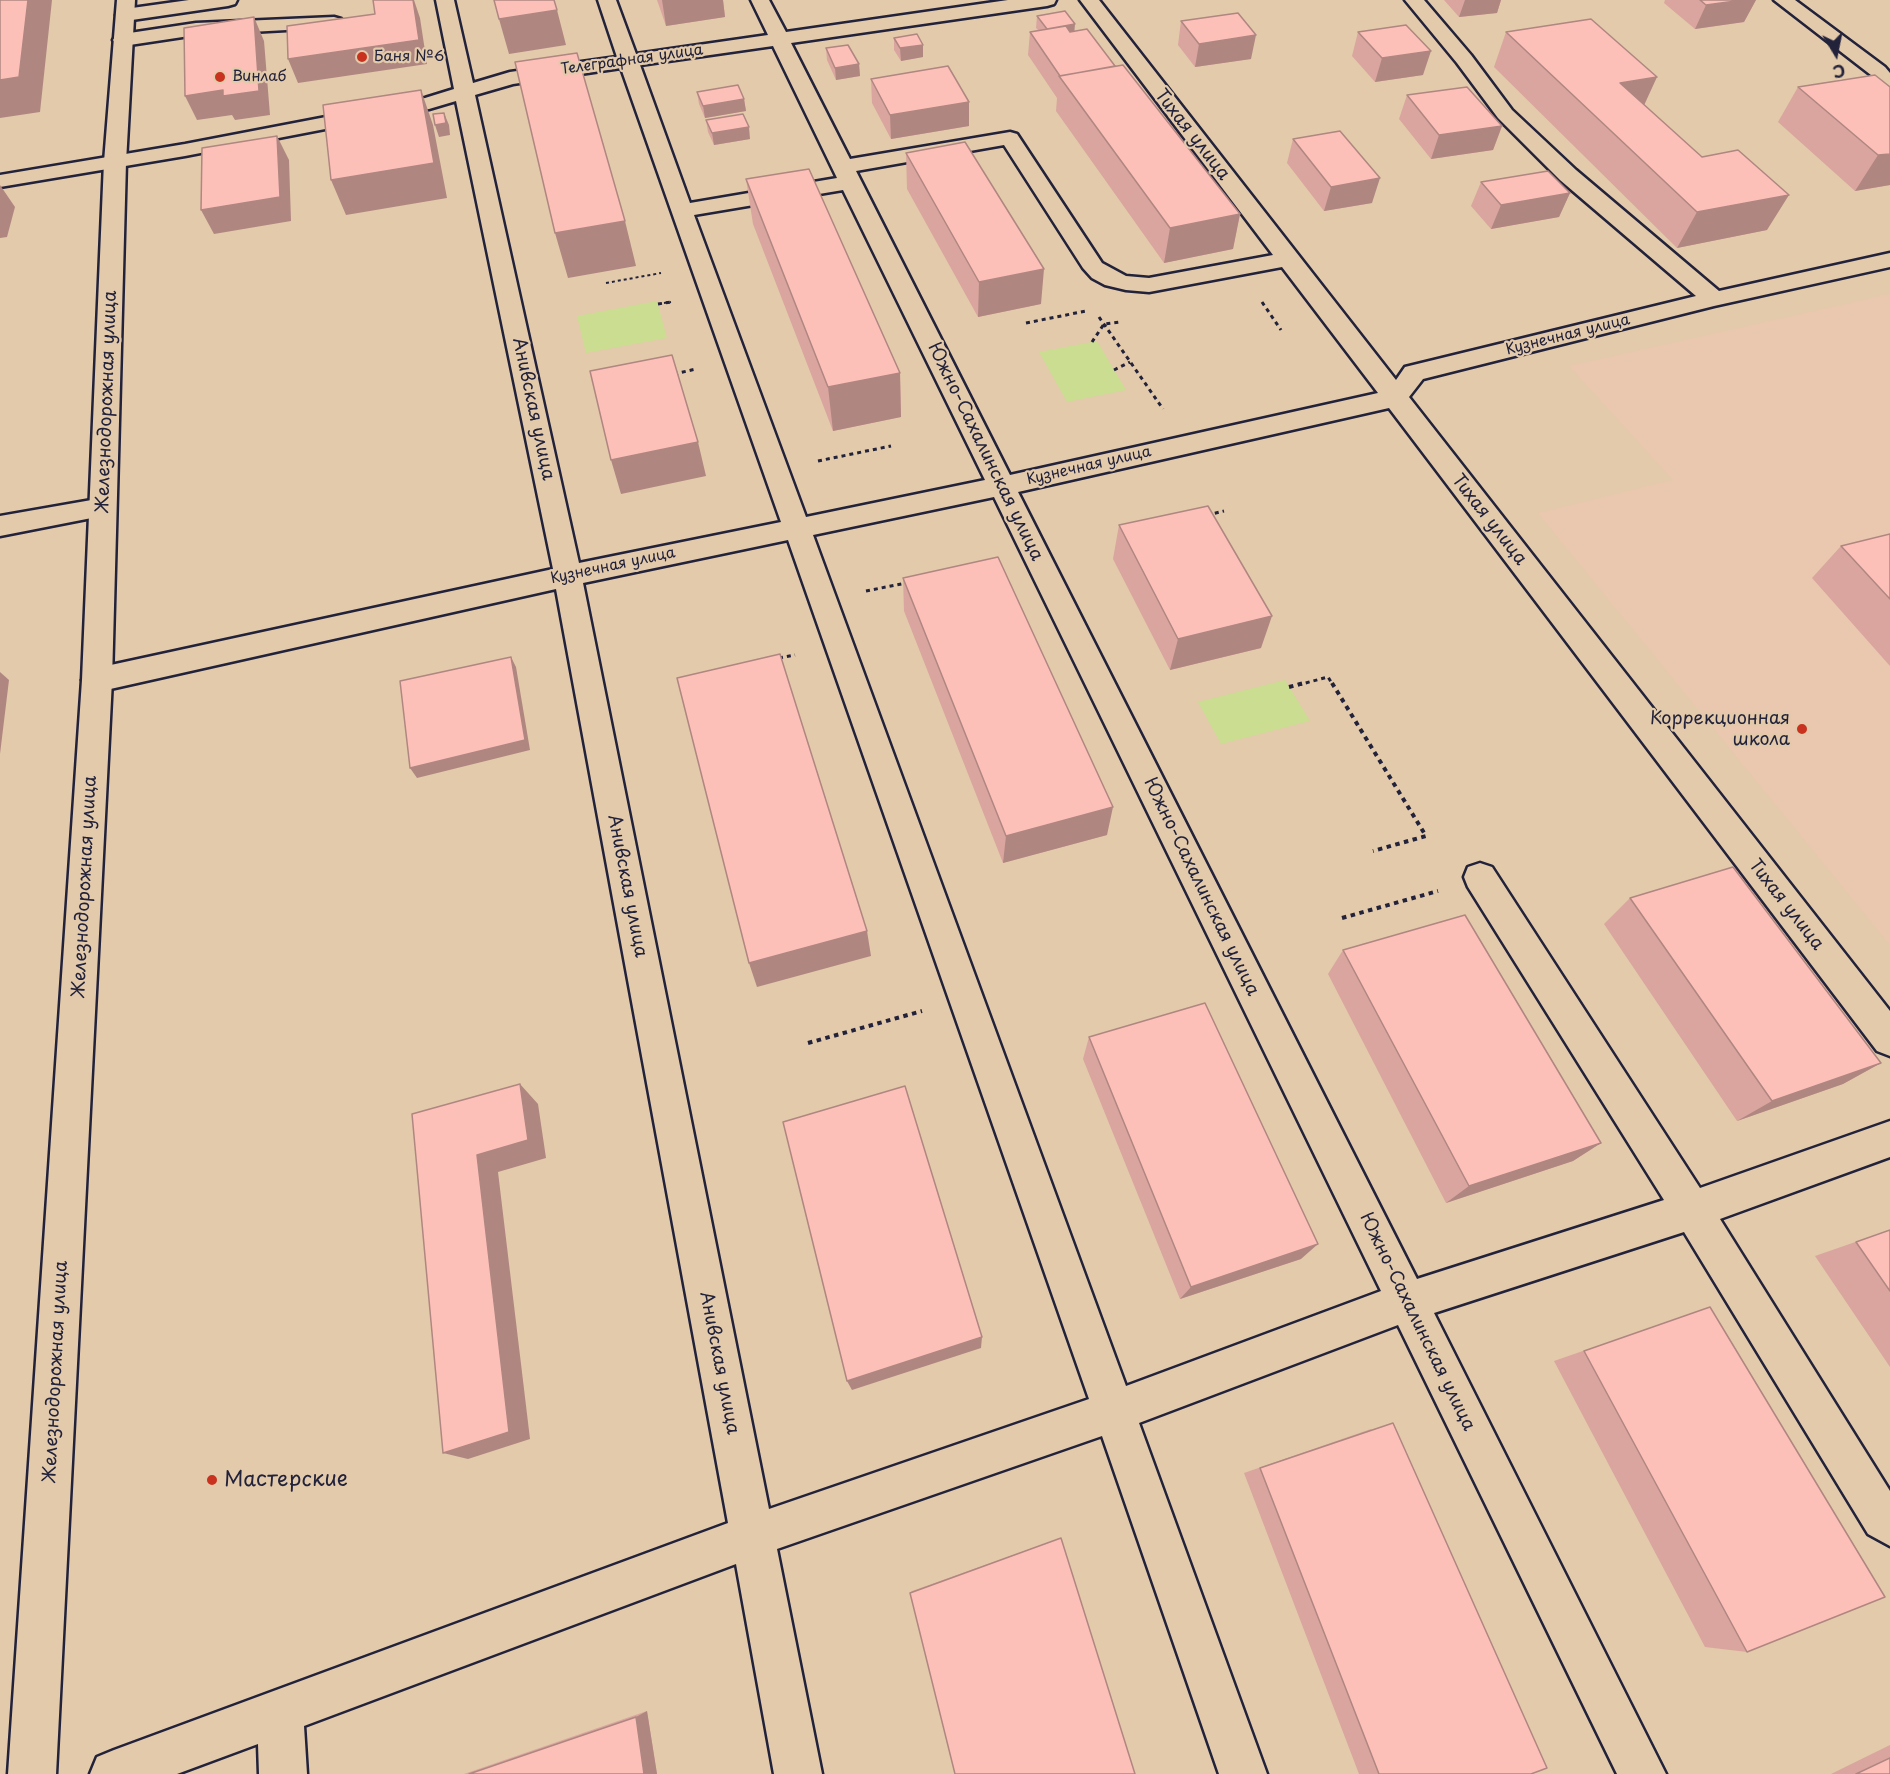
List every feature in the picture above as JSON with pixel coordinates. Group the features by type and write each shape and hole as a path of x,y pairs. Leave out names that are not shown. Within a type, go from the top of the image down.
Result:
{"street":[{"path":"125,8 228,0"},
{"name":"Анивская улица","path":"445,0 466,90 567,576 798,1774"},
{"path":"607,0 681,211 1115,1411 1243,1774"},
{"name":"Южно-Сахалинская улица","path":"760,0 1642,1774"},
{"name":"Телеграфная улица","path":"0,180 115,162 429,103 510,78 1047,0"},
{"name":"Тихая улица","path":"1089,0 1890,1039"},
{"path":"1414,0 1464,59 1505,114 1568,175 1714,299"},
{"path":"1783,0 1878,71 1890,85"},
{"name":"Железнодорожная улица","path":"32,1774 97,680 115,162 125,8"},
{"path":"123,40 196,29 320,25 351,21"},
{"path":"681,211 1010,138 1094,268 1107,279 1126,285 1149,285 1289,259"},
{"name":"Кузнечная улица","path":"97,680 567,576 1003,486 1395,398 1414,373 1714,299 1890,260"},
{"path":"0,526 103,507"},
{"path":"1480,877 1692,1210 1883,1519 1890,1524"},
{"path":"114,1774 753,1536 1115,1411 1406,1302 1692,1210 1890,1139"},
{"path":"280,1711 283,1774"}],"path":[{"path":"606,283 664,272"},
{"path":"1026,323 1094,309 1167,416"},
{"path":"1092,342 1104,324"},
{"path":"1114,370 1130,362"},
{"path":"663,376 697,369"},
{"path":"809,463 891,446"},
{"path":"1203,516 1224,511"},
{"path":"864,592 917,580"},
{"path":"773,660 805,652"},
{"path":"1289,687 1328,677 1426,836 1372,851"},
{"path":"1342,918 1445,889"},
{"path":"808,1043 923,1011"}],"shaded area":[{"name":"Коррекционная школа","path":"1890,294 1890,945 1538,513 1673,480 1569,366"}],"green space":[{"path":"657,301 667,338 586,353 577,316"},
{"path":"1097,341 1126,390 1067,402 1039,352"},
{"path":"1285,680 1310,721 1221,744 1198,702"}],"building":[{"path":"0,0 28,0 19,77 0,80"},
{"path":"373,0 413,0 419,40 288,59 287,26 375,14"},
{"path":"494,0 554,0 557,10 499,19"},
{"path":"1700,0 1743,0 1706,5"},
{"path":"1065,11 1075,24 1047,29 1037,16"},
{"path":"1238,13 1256,35 1199,44 1181,21"},
{"path":"254,17 259,91 223,96 223,90 185,96 184,28"},
{"path":"1591,19 1657,77 1620,83 1702,157 1738,150 1789,195 1697,212 1506,32"},
{"path":"1406,25 1431,51 1382,58 1358,32"},
{"path":"1066,26 1070,32 1087,29 1115,66 1060,76 1030,32"},
{"path":"917,34 923,45 900,48 894,38"},
{"path":"848,45 859,64 835,68 826,48"},
{"path":"577,53 625,221 555,233 515,62"},
{"path":"1123,65 1240,214 1170,228 1059,76"},
{"path":"948,66 969,102 890,115 871,79"},
{"path":"1875,75 1890,87 1890,154 1878,155 1798,87"},
{"path":"738,85 744,99 703,106 697,92"},
{"path":"1467,87 1502,126 1439,135 1407,95"},
{"path":"421,90 434,163 331,180 323,105"},
{"path":"444,113 446,123 435,125 433,114"},
{"path":"743,114 749,127 712,133 706,120"},
{"path":"1340,131 1380,178 1331,187 1293,139"},
{"path":"277,136 280,197 201,210 202,148"},
{"path":"965,142 1044,269 979,282 906,153"},
{"path":"809,169 900,373 828,387 746,179"},
{"path":"1548,171 1570,193 1501,205 1481,182"},
{"path":"672,355 698,442 611,460 590,371"},
{"path":"1208,506 1272,616 1178,639 1119,525"},
{"path":"1890,534 1890,599 1841,546"},
{"path":"998,557 1113,807 1006,836 903,578"},
{"path":"780,654 867,931 749,963 677,678"},
{"path":"511,657 525,740 410,768 400,681"},
{"path":"1733,867 1881,1063 1772,1101 1630,898"},
{"path":"1465,915 1601,1143 1469,1186 1343,950"},
{"path":"1205,1003 1318,1244 1191,1287 1089,1037"},
{"path":"520,1084 528,1140 477,1155 509,1432 443,1453 412,1114"},
{"path":"905,1086 982,1337 847,1381 783,1122"},
{"path":"1890,1230 1890,1291 1856,1242"},
{"path":"1710,1307 1885,1597 1747,1652 1584,1351"},
{"path":"1393,1423 1547,1768 1531,1774 1379,1774 1260,1468"},
{"path":"1061,1538 1135,1774 955,1774 910,1593"},
{"path":"636,1717 644,1774 469,1774"},
{"path":"1890,1758 1890,1774 1856,1774"}],"place":[{"name":"Баня №6","path":"362,57"},
{"name":"Винлаб","path":"220,77"},
{"name":"Коррекционная школа","path":"1802,729"},
{"name":"Мастерские","path":"212,1480"}]}
